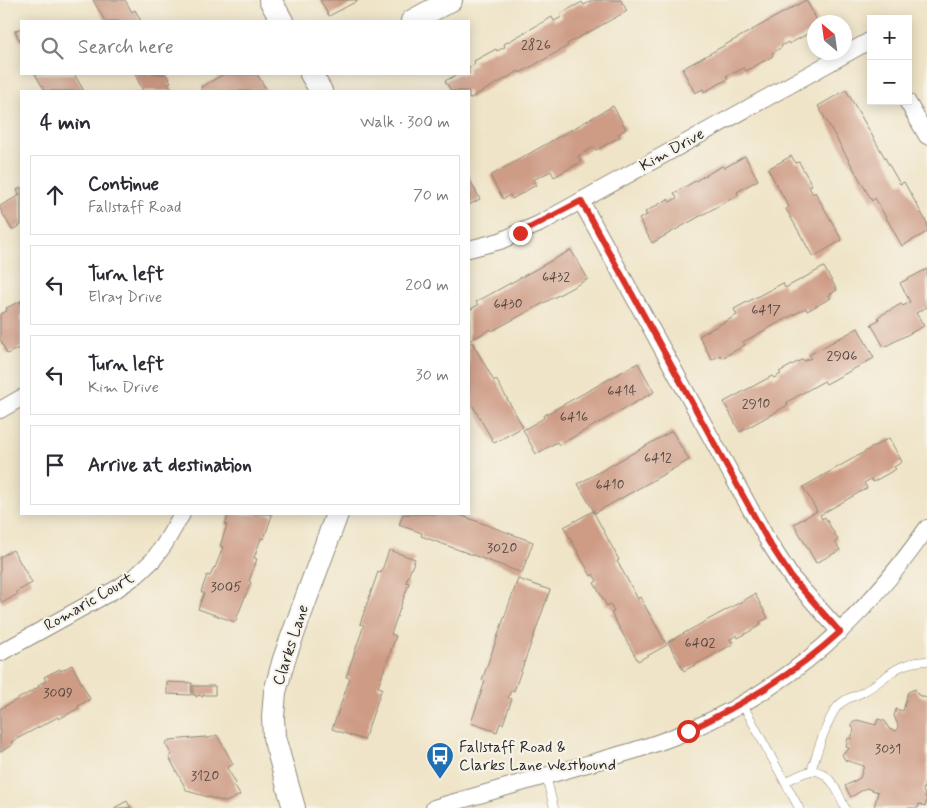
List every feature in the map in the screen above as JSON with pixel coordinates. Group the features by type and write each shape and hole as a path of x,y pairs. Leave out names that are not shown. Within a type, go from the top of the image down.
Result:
{"street":[{"path":"270,0 281,20"},
{"path":"414,20 451,0"},
{"name":"Kim Drive","path":"470,250 520,233 867,42"},
{"path":"909,105 927,136"},
{"path":"581,201 776,554 804,593 840,632"},
{"path":"0,410 20,399"},
{"name":"Romaric Court","path":"0,653 118,588 137,574 153,560 181,515"},
{"name":"Clarks Lane","path":"294,808 274,737 273,718 276,692 284,659 337,515"},
{"path":"434,808 663,741 688,731 742,703 798,668 840,632 884,584 927,528"}],"lane":[{"path":"811,771 835,709 842,701 863,692 896,669 912,662 927,661"},
{"path":"742,703 799,808"},
{"path":"786,782 811,771 818,771 830,780 845,808"},
{"path":"546,776 554,808"}],"building":[{"path":"93,0 125,0 132,12 135,10 140,20 104,20"},
{"path":"320,0 359,0 329,16"},
{"path":"593,0 621,0 627,11 567,44 568,46 520,73 519,71 470,98 470,90 450,90 445,81 456,75 470,75 470,67 475,64 474,61 496,49 497,51 505,47 504,44 552,17 554,21 562,17 560,14 582,2 584,5"},
{"path":"806,0 814,15 807,15 807,34 781,46 772,53 773,56 746,71 744,68 733,72 726,76 728,79 704,92 703,89 695,93 682,69"},
{"path":"20,28 20,41 15,31"},
{"path":"36,75 75,75 83,90 44,90"},
{"path":"135,75 167,75 171,82 168,83 172,90 143,90"},
{"path":"222,75 258,75 266,89 202,90 203,89 201,87"},
{"path":"846,90 900,184 904,182 927,223 927,232 902,246 875,198 872,201 818,106"},
{"path":"613,106 626,129 618,134 620,137 596,150 594,147 578,156 581,162 554,177 551,171 533,180 536,185 512,199 510,195 503,199 490,176"},
{"path":"745,156 758,180 737,192 738,195 652,243 639,219 647,215 645,212 668,199 670,202 677,198 674,193 722,166 724,168"},
{"path":"791,156 796,163 799,162 812,185 809,187 813,194 815,192 842,240 813,257 786,209 789,207 768,169"},
{"path":"470,180 480,199 470,204"},
{"path":"20,195 20,226 12,230 0,206"},
{"path":"571,250 588,279 492,331 491,329 470,340 470,309 478,305 476,302"},
{"path":"824,267 837,290 829,295 831,298 807,311 806,308 743,342 745,345 722,358 720,355 712,360 699,336 737,315 734,309 783,283 785,288"},
{"path":"927,269 927,307 916,313 924,326 884,347 871,324 879,320 878,317 901,304 903,306 910,302 900,283"},
{"path":"20,301 20,348 7,354 0,339 0,314 7,311 6,308"},
{"path":"858,328 874,358 826,384 824,381 787,402 788,405 740,432 724,402 772,376 774,378 781,374 779,372 803,359 804,361 811,358 809,355"},
{"path":"472,342 494,381 496,379 523,427 494,443 470,401 470,343"},
{"path":"638,363 654,392 559,445 557,442 536,454 523,430 544,418 543,416"},
{"path":"672,431 689,460 595,513 578,484"},
{"path":"889,438 902,462 894,467 896,469 873,482 871,479 864,483 867,488 820,515 822,519 825,517 838,540 835,542 840,550 816,563 794,524 817,511 803,487"},
{"path":"593,511 619,560 617,561 667,645 638,661 611,613 614,612 610,604 607,606 594,583 597,581 593,574 591,576 564,527"},
{"path":"229,515 272,515 264,539 261,538 254,558 257,559 249,581 251,582 235,622 198,609 204,593 201,592 207,575 210,576 215,568 223,547 220,546 227,525 225,525"},
{"path":"403,515 460,515 533,542 522,573 421,536 422,533 399,525"},
{"path":"13,550 32,583 2,603 0,598 0,557"},
{"path":"389,550 415,559 406,582 409,583 391,634 396,636 378,687 382,688 364,740 332,729 350,678 346,677 364,625 360,624 378,572 381,573"},
{"path":"518,579 550,590 514,691 511,690 508,698 512,699 503,724 500,723 497,732 471,723 485,681 482,680"},
{"path":"755,594 768,618 760,622 761,625 738,638 737,635 730,639 733,644 684,671 668,642"},
{"path":"72,665 90,699 78,706 79,708 59,719 58,717 11,742 12,745 0,752 0,709 39,687 38,685 46,681 44,677"},
{"path":"167,682 192,683 191,695 167,694"},
{"path":"193,686 215,686 215,695 203,695 203,697 199,695 196,697 196,695 193,695"},
{"path":"915,689 918,695 927,698 927,784 925,783 923,790 927,801 925,806 919,804 918,808 874,808 878,792 866,788 851,797 845,786 860,778 864,766 845,760 842,754 849,748 846,747 848,738 851,739 854,730 851,724 857,720 876,725 878,719 885,721 889,729 897,731 898,725 894,716 896,709 903,711 908,692"},
{"path":"217,735 233,764 227,768 236,783 234,785 240,795 226,802 187,791 169,757 172,755 165,743 170,740 206,737 207,739"},
{"path":"127,801 131,808 114,808"}],"place":[{"name":"Fallstaff Road & Clarks Lane Westbound","path":"440,780"}],"route":[{"path":"520,233 581,201 780,561 804,593 840,632 798,668 771,686 716,718 688,731"}]}
